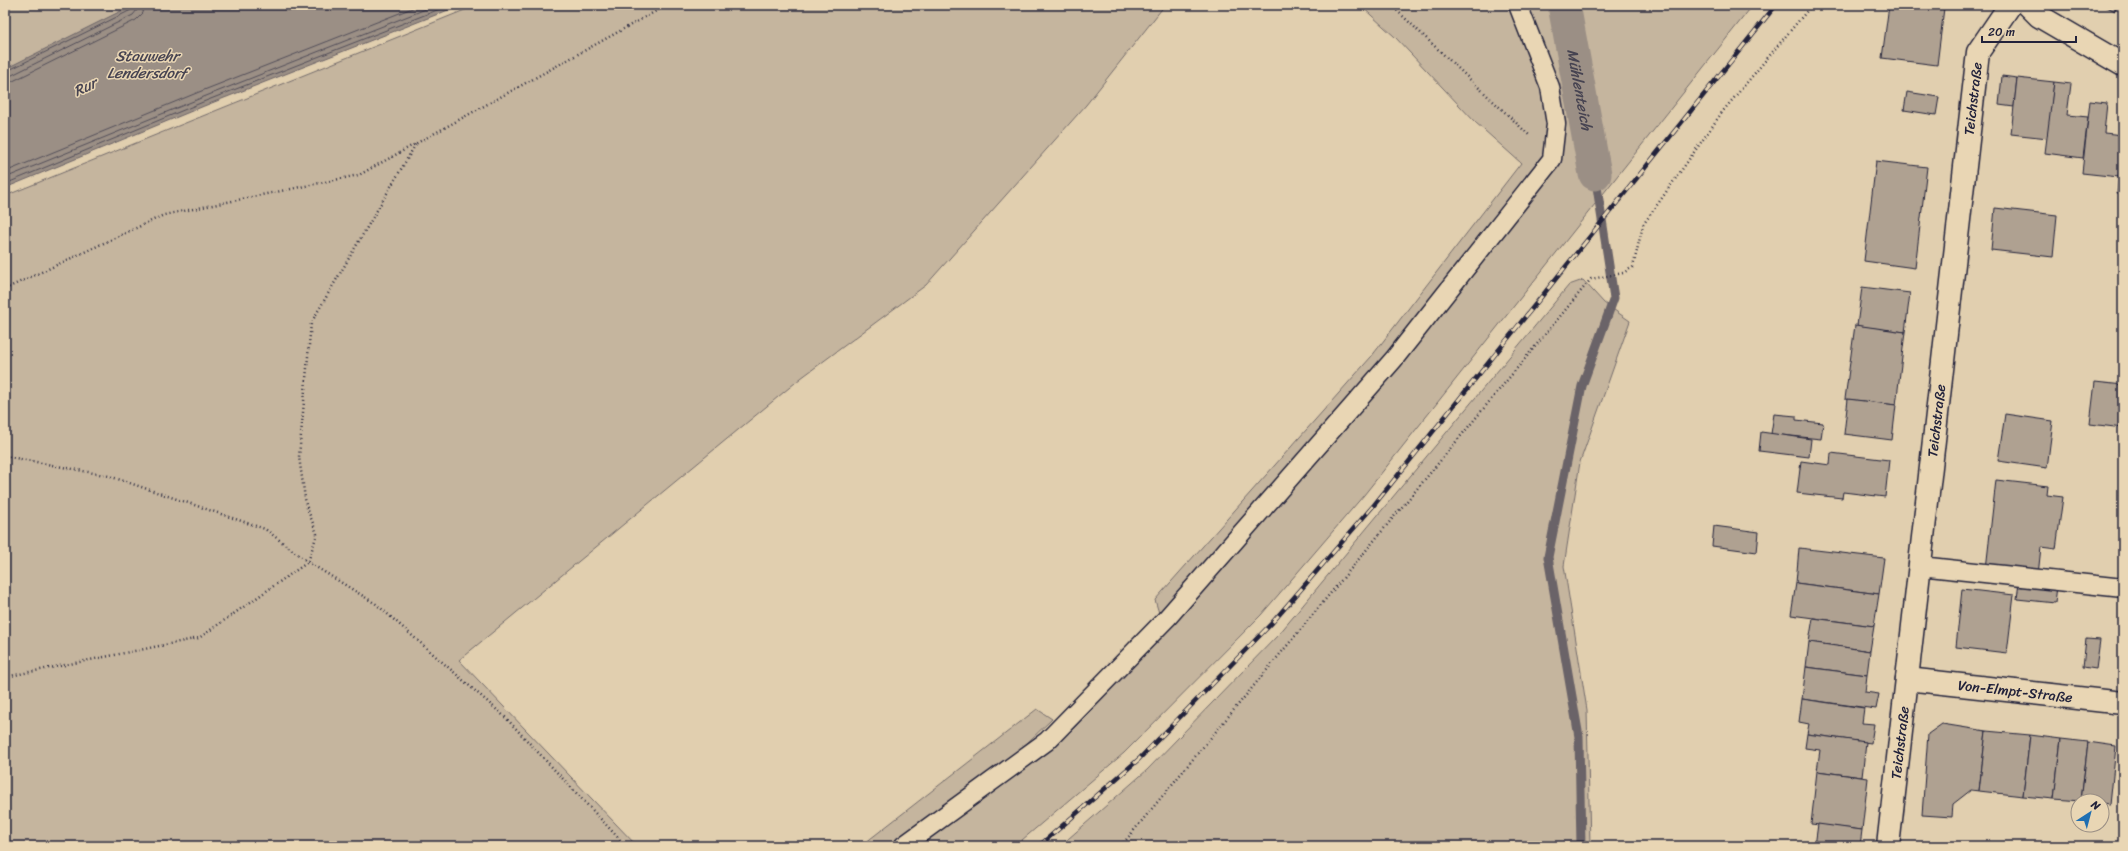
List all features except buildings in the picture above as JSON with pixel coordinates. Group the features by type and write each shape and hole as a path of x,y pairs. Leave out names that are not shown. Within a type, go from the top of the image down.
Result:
{"street":[{"name":"Teichstraße","path":"1888,846 1978,52 2010,5"},
{"path":"2028,5 2039,16 2123,65"},
{"name":"Von-Elmpt-Straße","path":"1907,679 2123,703"}],"lane":[{"path":"903,846 1047,741 1167,618 1394,359 1552,159 1556,124 1550,87 1518,5"},
{"path":"1920,566 2123,588"}],"path":[{"path":"5,289 164,215 359,175 666,5"},
{"path":"1391,5 1536,141 1552,159"},
{"path":"1122,846 1591,279 1623,273 1633,267 1642,225 1718,117 1812,5"},
{"path":"5,677 199,638 308,562 316,534 306,505 299,457 311,323 417,142"},
{"path":"5,456 108,476 265,529 308,562 376,604 505,717 626,846"}],"shaded area":[{"path":"5,5 139,5 5,70"},
{"path":"477,5 1165,5 1086,105 926,285 801,378 459,660 637,846 5,846 5,196"},
{"path":"1360,5 1753,5 1364,495 1261,615 1124,753 1015,846 914,846 1074,728 1203,586 1558,155 1542,156 1386,357 1159,613 1155,600 1371,357 1521,163 1475,122 1395,37"},
{"path":"1583,280 1604,303 1630,321 1580,462 1564,566 1587,710 1590,846 1060,846 1147,770 1279,634 1569,285"},
{"path":"1037,709 1052,719 1027,743 952,805 891,846 861,846"}],"water":[{"name":"Stauwehr Lendersdorf","path":"133,5 461,5 204,106 5,188 5,69"}],"waterway":[{"name":"Mühlenteich","path":"1564,5 1595,174"},
{"path":"1581,846 1579,737 1548,557 1582,386 1614,298 1595,174"}],"railway":[{"path":"1039,846 1139,759 1271,624 1374,505 1776,5"}],"water label":[{"name":"Rur","path":"85,87"}]}
